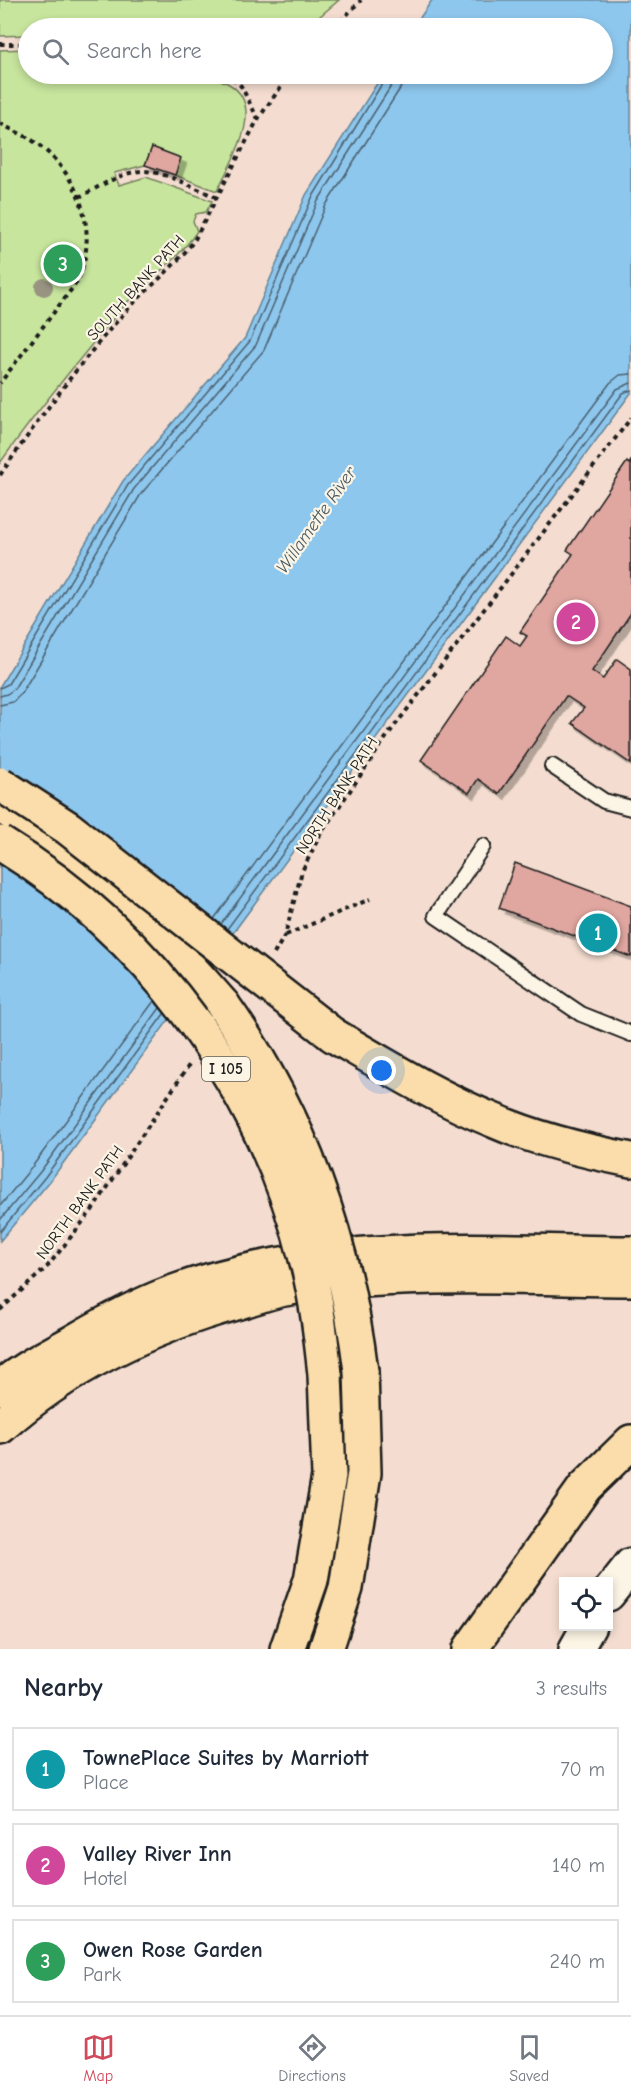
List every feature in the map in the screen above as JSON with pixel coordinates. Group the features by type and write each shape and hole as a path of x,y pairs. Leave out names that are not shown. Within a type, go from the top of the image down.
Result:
{"highway":[{"path":"0,784 68,828 333,1035 424,1088 495,1122 545,1139 631,1160"},
{"name":"I 105","path":"0,806 90,870 126,902 187,964 246,1037 288,1118 323,1198 350,1292 361,1371 364,1473 346,1588 326,1649"},
{"name":"I 105","path":"0,843 67,889 121,935 185,1008 244,1097 291,1206 308,1266 319,1320 325,1374 328,1476 311,1580 286,1649"},
{"path":"0,1388 118,1316 171,1293 218,1278 320,1257 384,1251 631,1253"},
{"path":"0,1427 72,1374 130,1340 212,1310 290,1288 402,1277 631,1279"},
{"path":"470,1649 585,1487 631,1442"}],"street":[{"path":"613,1589 631,1565"},
{"path":"576,1649 586,1631"}],"lane":[{"path":"552,766 604,801 631,808"},
{"path":"483,846 436,916 581,1014 631,1034"}],"path":[{"path":"344,18 361,0"},
{"path":"0,44 18,44"},
{"path":"239,84 258,119"},
{"name":"SOUTH BANK PATH","path":"0,475 49,405 108,333 182,257 218,198 258,119 283,84"},
{"path":"0,383 63,305 86,264 86,221 79,197 68,177 47,152 31,139 2,126"},
{"path":"79,197 123,176 149,172 218,198"},
{"name":"NORTH BANK PATH","path":"273,957 285,935 302,871 321,833 390,732 631,418"},
{"path":"285,935 370,899"},
{"name":"NORTH BANK PATH","path":"0,1310 47,1268 93,1209 193,1060"}],"green space":[{"path":"0,0 339,0 318,18 18,18 18,35 0,36"},
{"path":"18,49 18,84 229,84 240,94 245,106 246,121 237,151 217,191 175,175 180,158 152,148 145,165 114,173 119,185 146,177 212,201 206,212 196,214 193,221 197,231 181,252 123,307 45,403 0,463 0,50"}],"water":[{"name":"Willamette River","path":"432,0 631,0 631,393 50,1181 0,1241 0,686 123,481 245,338 306,195 377,84 613,84 613,18 420,18"}],"building":[{"path":"152,147 181,158 175,175 145,165"},
{"path":"631,461 631,613 592,671 603,679 617,659 631,669 631,764 572,723 584,708 566,696 499,794 478,779 469,793 421,760 506,636 520,646 527,636 520,632 573,554 567,550 627,462 629,464"},
{"path":"515,863 631,906 631,957 499,908"}],"place":[{"name":"Owen Rose Garden","path":"63,264"},
{"name":"Valley River Inn","path":"576,622"},
{"name":"TownePlace Suites by Marriott","path":"598,933"}]}
